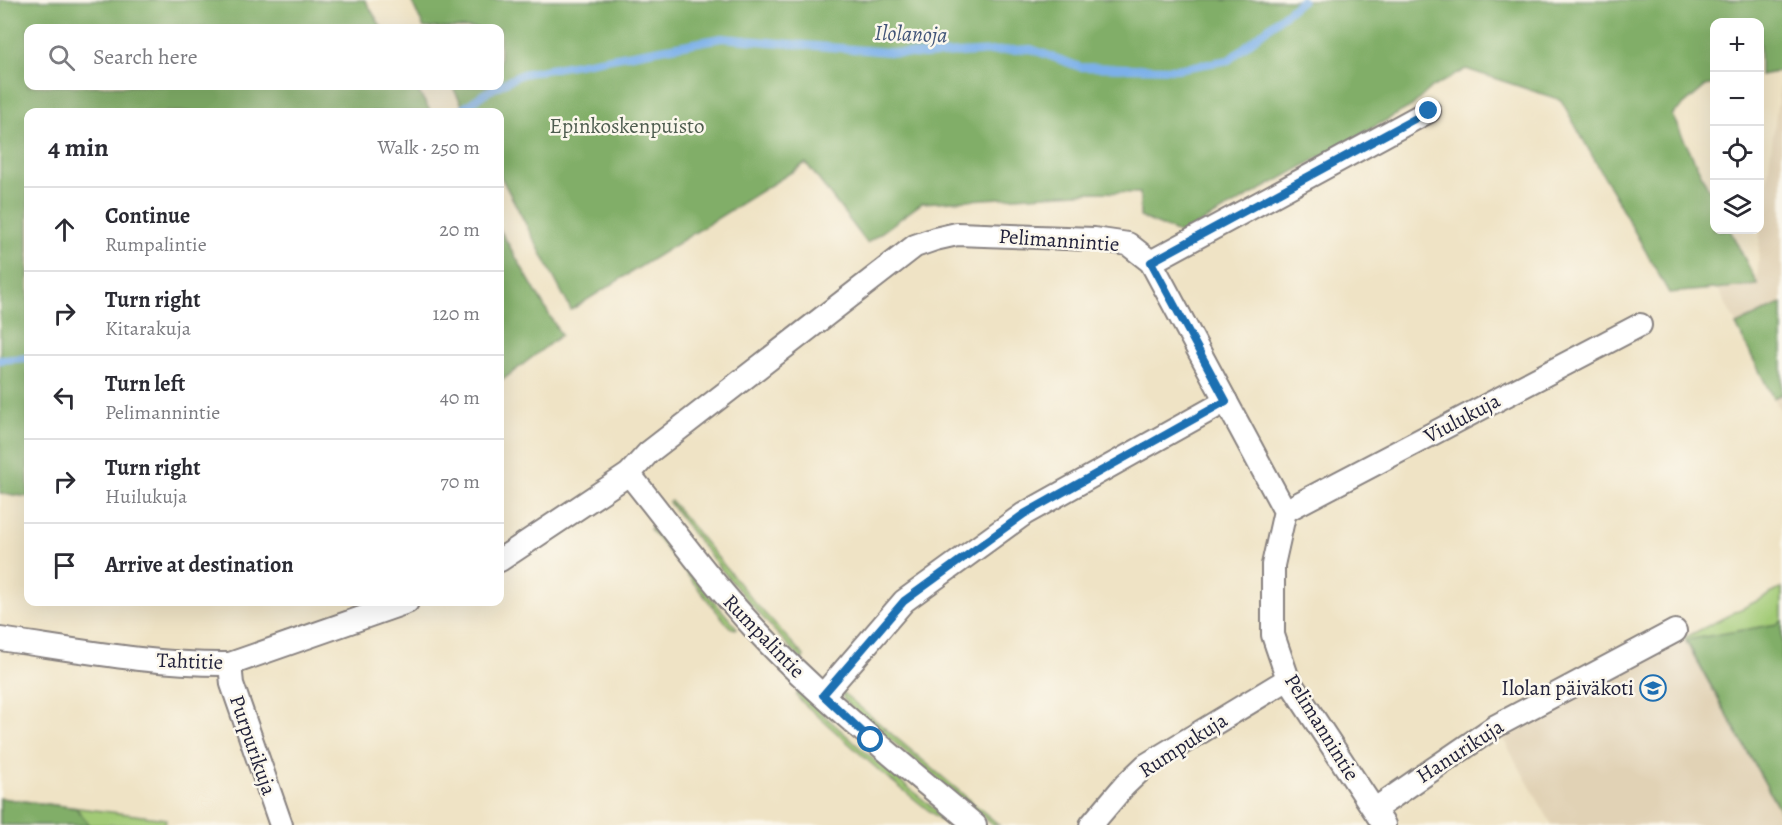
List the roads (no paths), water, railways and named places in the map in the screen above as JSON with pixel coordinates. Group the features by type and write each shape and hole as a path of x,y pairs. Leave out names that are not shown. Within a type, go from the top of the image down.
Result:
{"street":[{"path":"1151,262 1429,111"},
{"name":"Pelimannintie","path":"629,474 648,453 915,246 957,234 1094,239 1128,244 1151,262 1285,511 1273,565 1273,635 1288,679 1379,817"},
{"name":"Viulukuja","path":"1285,511 1640,325"},
{"path":"823,695 904,601 1024,514 1226,401"},
{"path":"504,557 629,474"},
{"name":"Rumpalintie","path":"629,474 730,602 800,675 871,740 975,825"},
{"name":"Tahtitie","path":"0,639 139,659 230,664 396,606"},
{"name":"Hanurikuja","path":"1379,817 1496,726 1675,631"},
{"name":"Purpurikuja","path":"230,664 232,684 281,825"},
{"name":"Rumpukuja","path":"1091,825 1125,785 1146,765 1288,679"}],"waterway":[{"name":"Ilolanoja","path":"504,83 522,74 722,38 924,55 1031,49 1080,67 1177,69 1229,60 1302,0"},
{"name":"Ilolanoja","path":"464,108 491,90"},
{"name":"Ilolanoja","path":"0,360 24,358"}],"place":[{"name":"Ilolan päiväkoti","path":"1653,688"}],"park label":[{"name":"Epinkoskenpuisto","path":"627,126"}]}
